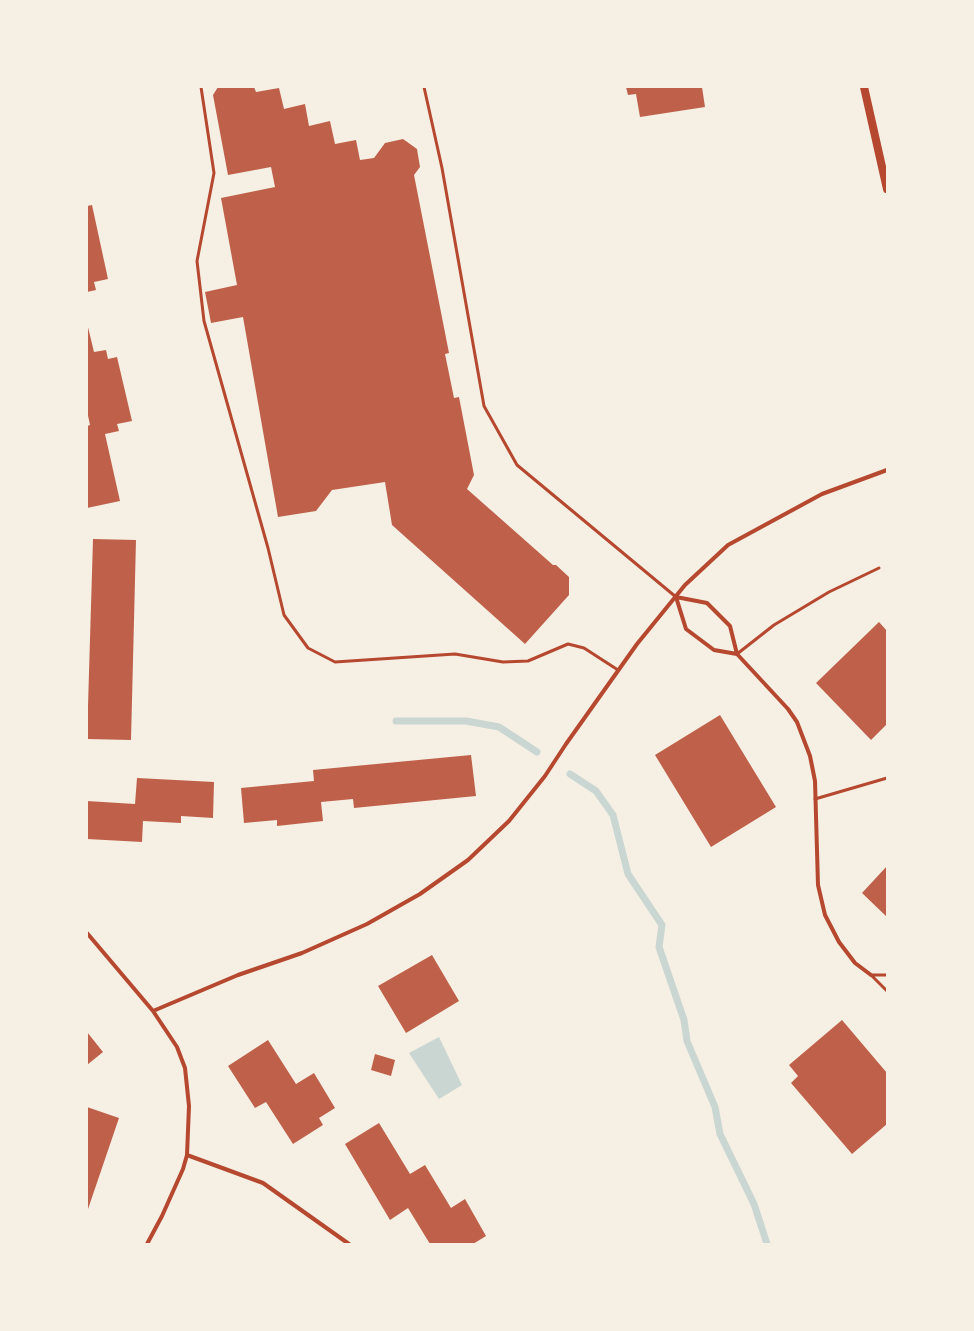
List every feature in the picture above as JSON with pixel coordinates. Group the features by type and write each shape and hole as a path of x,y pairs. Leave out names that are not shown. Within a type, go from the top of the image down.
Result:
{"main road":[{"path":"864,87 887,189"}],"street":[{"path":"153,1011 238,975 302,953 367,924 420,894 468,860 509,821 545,776 636,644 685,585 728,545 822,494 887,470"},
{"path":"676,597 707,603 730,626 737,654 788,709 797,722 810,756 815,781 818,885 825,915 839,942 855,963 871,975"},
{"path":"676,597 686,629 714,650 737,654"},
{"path":"87,933 153,1011 177,1047 185,1068 189,1106 187,1155 183,1168 162,1216 147,1244"},
{"path":"187,1155 263,1183 350,1244"}],"lane":[{"path":"201,87 214,173 197,261 204,321 268,548 284,615 308,648 335,662 455,654 503,662 528,661 568,644 584,648 618,670"},
{"path":"424,87 442,168 484,406 517,465 676,597"},
{"path":"737,654 774,625 829,592 879,568"},
{"path":"815,800 887,778"},
{"path":"871,975 887,975"},
{"path":"871,975 887,991"}],"shaded area":[{"path":"439,1037 462,1085 439,1099 409,1053"}],"building":[{"path":"218,87 254,87 256,92 279,88 284,109 305,104 309,126 330,121 335,144 356,140 360,160 374,158 385,143 403,139 417,149 420,167 414,175 449,353 445,354 454,398 459,397 474,475 467,489 553,565 556,565 569,577 569,595 525,644 392,525 385,482 332,490 316,511 278,517 243,317 211,323 205,292 237,285 221,198 275,187 271,167 228,175 213,95"},
{"path":"626,87 702,87 705,107 640,117 636,94 628,95"},
{"path":"92,205 108,279 94,282 96,290 87,292 87,206"},
{"path":"87,323 94,352 106,350 108,359 117,357 132,421 117,424 119,431 105,434 120,501 87,508 87,426 90,425 87,411"},
{"path":"93,539 136,540 131,740 87,739"},
{"path":"879,622 887,631 887,724 871,740 816,683"},
{"path":"720,715 776,807 711,847 655,755"},
{"path":"471,755 476,796 354,808 353,799 321,802 323,821 277,826 277,820 244,823 241,788 314,781 313,770"},
{"path":"137,778 214,782 213,818 181,816 181,823 143,821 142,842 87,839 87,801 135,804"},
{"path":"887,866 887,917 862,893"},
{"path":"432,955 459,1001 406,1033 378,986"},
{"path":"842,1020 887,1073 887,1124 852,1154 791,1083 798,1076 789,1065"},
{"path":"87,1032 103,1052 87,1065"},
{"path":"268,1040 296,1084 314,1073 335,1108 319,1118 323,1125 293,1144 266,1102 255,1108 228,1066"},
{"path":"375,1054 395,1060 391,1076 371,1070"},
{"path":"87,1107 119,1118 87,1212"},
{"path":"379,1123 410,1174 425,1165 451,1208 465,1199 486,1236 473,1244 430,1244 408,1208 390,1220 345,1144"}],"waterway":[{"path":"396,721 466,721 499,727 537,752"},
{"path":"570,774 596,791 613,815 628,874 662,925 659,947 684,1020 687,1041 715,1107 720,1134 754,1204 767,1244"}]}
